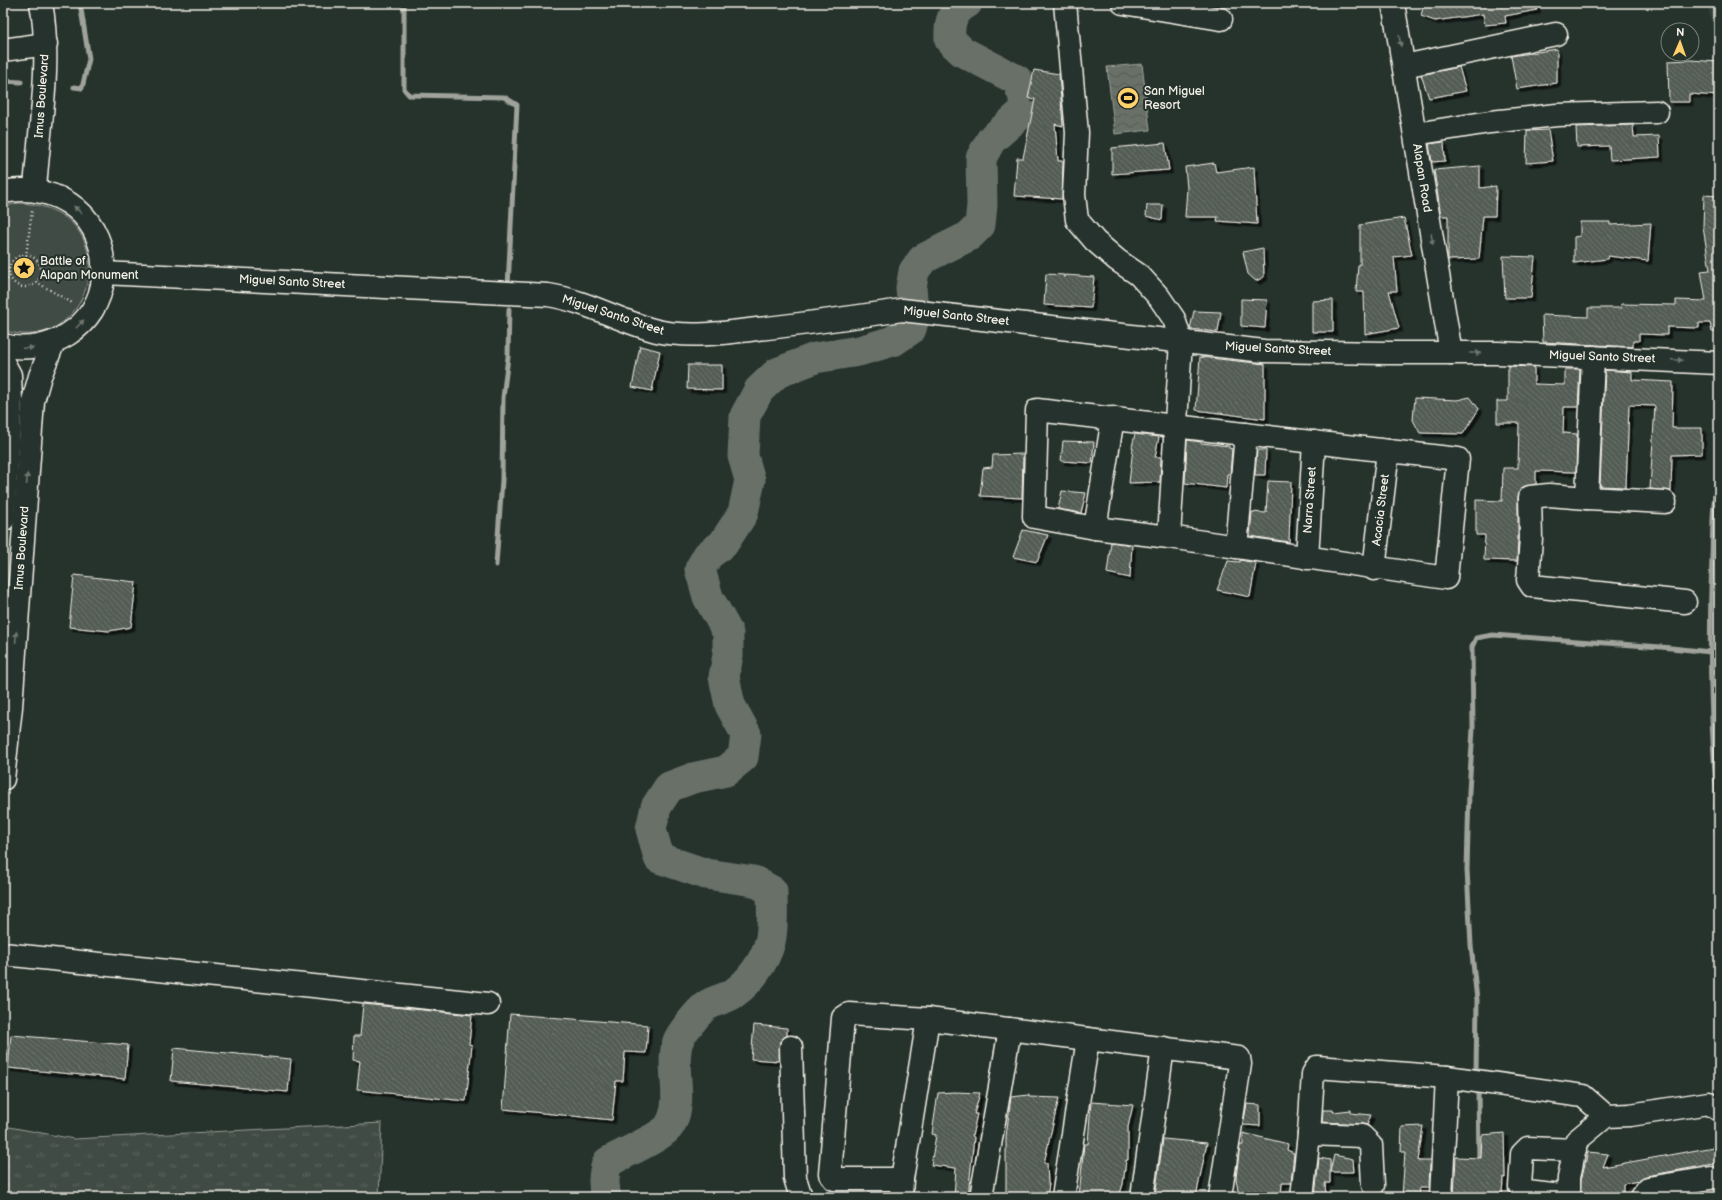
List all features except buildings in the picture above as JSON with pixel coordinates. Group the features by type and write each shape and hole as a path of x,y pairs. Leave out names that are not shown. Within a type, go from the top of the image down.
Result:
{"street":[{"name":"Imus Boulevard","path":"35,189 46,44 40,3"},
{"path":"1065,3 1077,133 1074,195 1077,220 1095,241 1117,260 1139,275 1159,297 1174,319 1181,341 1169,537"},
{"path":"1123,3 1221,19"},
{"name":"Alapan Road","path":"1393,3 1452,353"},
{"path":"1404,66 1556,34"},
{"path":"3,50 46,44"},
{"path":"1415,134 1490,122 1550,116 1657,112"},
{"path":"3,192 18,189 35,189 68,201 92,226 99,242 103,260 103,273 98,296 90,312 80,325 67,336 53,344 33,348 12,348 3,345"},
{"name":"Miguel Santo Street","path":"103,273 548,295 586,304 657,331 686,334 727,332 850,319 902,310 1241,349 1287,352 1498,353 1719,363"},
{"name":"Imus Boulevard","path":"4,766 11,707 33,401 40,376 53,344"},
{"path":"1587,498 1593,358"},
{"name":"Imus Boulevard","path":"3,362 10,375 11,400 3,520"},
{"path":"1037,410 1113,418 1458,459 1446,578 1374,569 1169,537 1095,528 1034,517 1037,410"},
{"path":"1095,528 1113,418"},
{"path":"1236,547 1246,434"},
{"name":"Narra Street","path":"1306,558 1314,442"},
{"name":"Acacia Street","path":"1374,569 1388,451"},
{"path":"1665,502 1549,495 1530,497 1531,538 1528,580 1532,586 1685,602"},
{"path":"3,954 488,1004"},
{"path":"928,1018 902,1188 834,1179 830,1174 843,1018 849,1014 928,1018 1239,1058 1240,1060 1220,1197"},
{"path":"981,1197 1010,1029"},
{"path":"1063,1197 1088,1039"},
{"path":"791,1047 795,1178 801,1197"},
{"path":"1142,1197 1163,1048"},
{"path":"1302,1197 1309,1134 1313,1074 1317,1067 1446,1077 1583,1096 1606,1116"},
{"path":"1441,1197 1446,1077"},
{"path":"1575,1150 1528,1148 1522,1154 1520,1187 1527,1192 1568,1197 1569,1178 1575,1150 1576,1141 1606,1116 1630,1115 1716,1102"},
{"path":"1309,1134 1362,1136 1372,1145 1373,1185"},
{"path":"1641,1197 1648,1188 1702,1186"}],"path":[{"path":"26,256 35,189"},
{"path":"17,257 31,257 39,264 41,273 36,282 27,287 17,286 10,278 8,273 10,264 17,257"},
{"path":"3,281 10,278"},
{"path":"36,282 90,312"}],"shaded area":[{"path":"1707,3 1719,3 1719,49 1718,49"}],"green space":[{"path":"18,203 54,211 77,229 88,253 88,280 78,304 60,324 35,334 3,330 3,207"},
{"path":"382,1123 379,1197 3,1197 4,1126 74,1139"}],"water":[{"name":"San Miguel Resort","path":"1142,64 1150,130 1115,134 1107,67"}],"waterway":[{"path":"74,87 82,88 89,59 80,3"},
{"path":"404,3 404,89 409,95 504,97 517,105 508,287"},
{"path":"606,1197 604,1179 608,1162 660,1134 670,1125 676,1105 677,1094 675,1062 680,1037 690,1022 709,1004 727,997 746,983 761,964 770,942 772,923 772,891 754,881 706,874 659,858 651,829 656,807 669,787 693,778 726,771 743,757 746,734 730,705 724,677 728,655 728,633 708,597 700,569 708,555 723,544 743,513 750,480 743,456 745,416 759,390 777,373 815,358 859,351 893,341 911,329 914,318 911,288 914,271 923,259 969,236 980,225 982,205 981,158 991,140 1024,111 1024,97 1017,80 963,52 950,40 952,18 957,10 967,3"},
{"path":"3,81 21,82"},
{"path":"496,565 502,480 503,398 508,357 509,309"},
{"path":"1719,472 1713,514 1710,643 1712,729 1716,786 1716,822 1719,843"},
{"path":"1476,1075 1477,1000 1471,945 1467,870 1469,791 1473,729 1472,647 1476,638 1493,635 1711,652"},
{"path":"1478,1087 1479,1164"}],"place":[{"name":"San Miguel Resort","path":"1128,98"},
{"name":"Battle of Alapan Monument","path":"24,268"}]}
